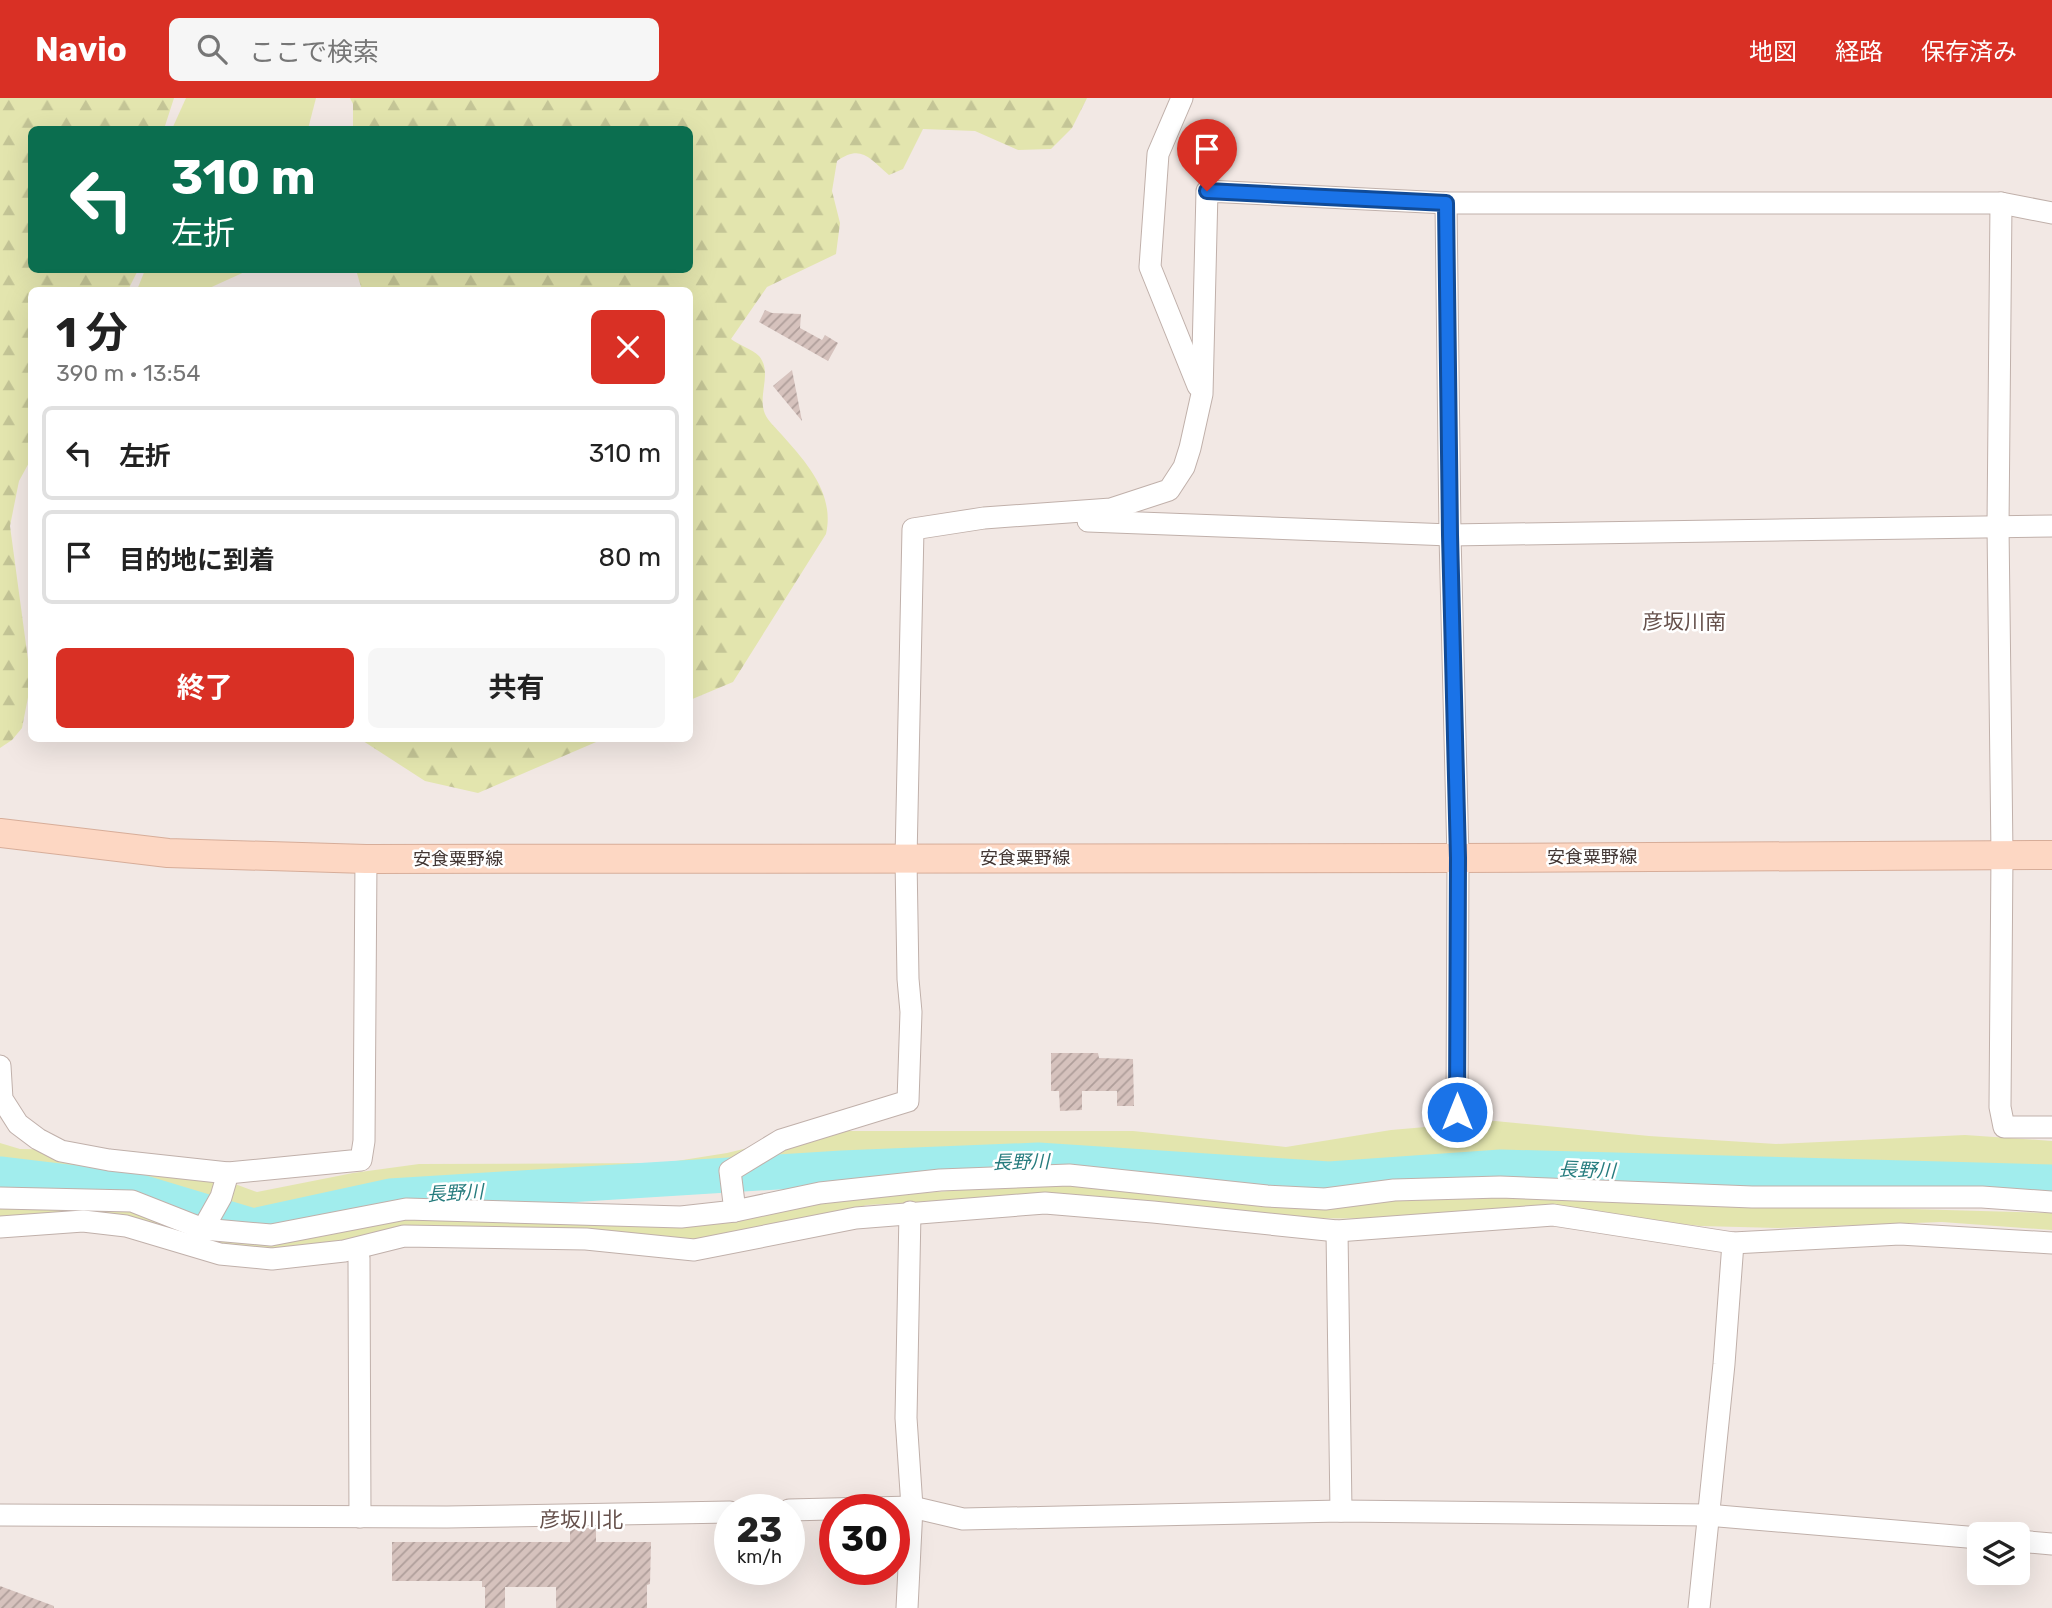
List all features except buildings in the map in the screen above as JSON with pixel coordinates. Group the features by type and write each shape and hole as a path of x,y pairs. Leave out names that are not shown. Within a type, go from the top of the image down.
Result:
{"main road":[{"name":"安食粟野線","path":"0,833 168,853 366,859 2052,855"}],"street":[{"path":"1182,98 1158,154 1150,267 1202,394"},
{"path":"734,1208 730,1171 781,1140 908,1101 911,1012 906,859 913,529 984,518 1111,509 1168,490 1184,467 1202,394 1207,191 1446,203 2001,203 2052,213"},
{"path":"1444,1116 1457,1112 1458,858 1446,203"},
{"path":"2001,203 1997,526 2002,854 2000,1107 2004,1127 2052,1127"},
{"path":"984,518 1450,535 2052,526"},
{"path":"0,1066 2,1099 18,1124 61,1151 109,1160 228,1174 361,1160 364,1141 366,859"},
{"path":"205,1225 220,1197 228,1174"},
{"path":"0,1198 132,1201 205,1225 271,1235 406,1209 681,1217 820,1193 927,1181 1069,1175 1267,1196 1325,1199 1394,1190 1500,1187 1752,1197 1982,1197 2052,1202"},
{"path":"0,1227 83,1221 126,1226 220,1254 272,1259 344,1251 404,1236 586,1239 694,1250 856,1218 1045,1203 1337,1231 1553,1215 1733,1244 1900,1234 2052,1243"},
{"path":"907,1608 912,1507 906,1418 910,1212"},
{"path":"1337,1231 1341,1511"},
{"path":"1699,1608 1724,1364 1733,1244"},
{"path":"359,1258 360,1517"},
{"path":"805,1510 912,1507 962,1519 1341,1511 1707,1515 1967,1537"},
{"path":"0,1515 447,1517 714,1512"},
{"path":"2030,1542 2052,1544"}],"green space":[{"path":"0,98 174,98 165,126 28,126 28,273 136,273 130,287 28,287 28,464 19,481 10,526 28,660 28,697 22,728 12,740 0,748"},
{"path":"186,98 316,98 309,126 173,126"},
{"path":"350,98 1087,98 1072,128 1051,149 1018,150 975,131 923,129 903,169 889,175 859,153 837,161 832,191 840,223 836,254 767,287 731,339 759,356 763,363 765,414 817,480 826,506 826,534 733,682 693,699 693,287 361,287 357,273 693,273 693,126 353,126 353,104"},
{"path":"144,273 242,273 212,287 138,287"},
{"path":"365,742 596,742 478,793 425,781"},
{"path":"1495,1121 1649,1136 1776,1144 1965,1135 2052,1141 2052,1180 1492,1158 1331,1171 1101,1155 986,1155 840,1161 748,1180 676,1190 397,1191 319,1207 243,1209 59,1173 0,1175 0,1143 20,1149 133,1151 257,1192 353,1173 419,1164 664,1163 727,1153 817,1131 1133,1131 1286,1147 1391,1130"},
{"path":"1066,1182 1329,1206 1457,1196 2052,1213 2052,1230 1942,1222 1778,1228 1701,1226 1576,1213 1463,1219 1249,1218 1058,1194 867,1205 789,1227 701,1240 471,1226 400,1226 328,1245 280,1252 0,1220 0,1204 122,1206 213,1236 407,1214 678,1223 746,1220 790,1203"}],"waterway":[{"name":"長野川","path":"0,1174 134,1190 253,1226 390,1196 842,1168 1038,1160 1329,1179 1501,1167 2052,1182"}],"district":[{"name":"彦坂川南","path":"1684,621"},
{"name":"彦坂川北","path":"581,1519"}],"route":[{"path":"1207,191 1446,203 1458,858 1457,1112"}]}
